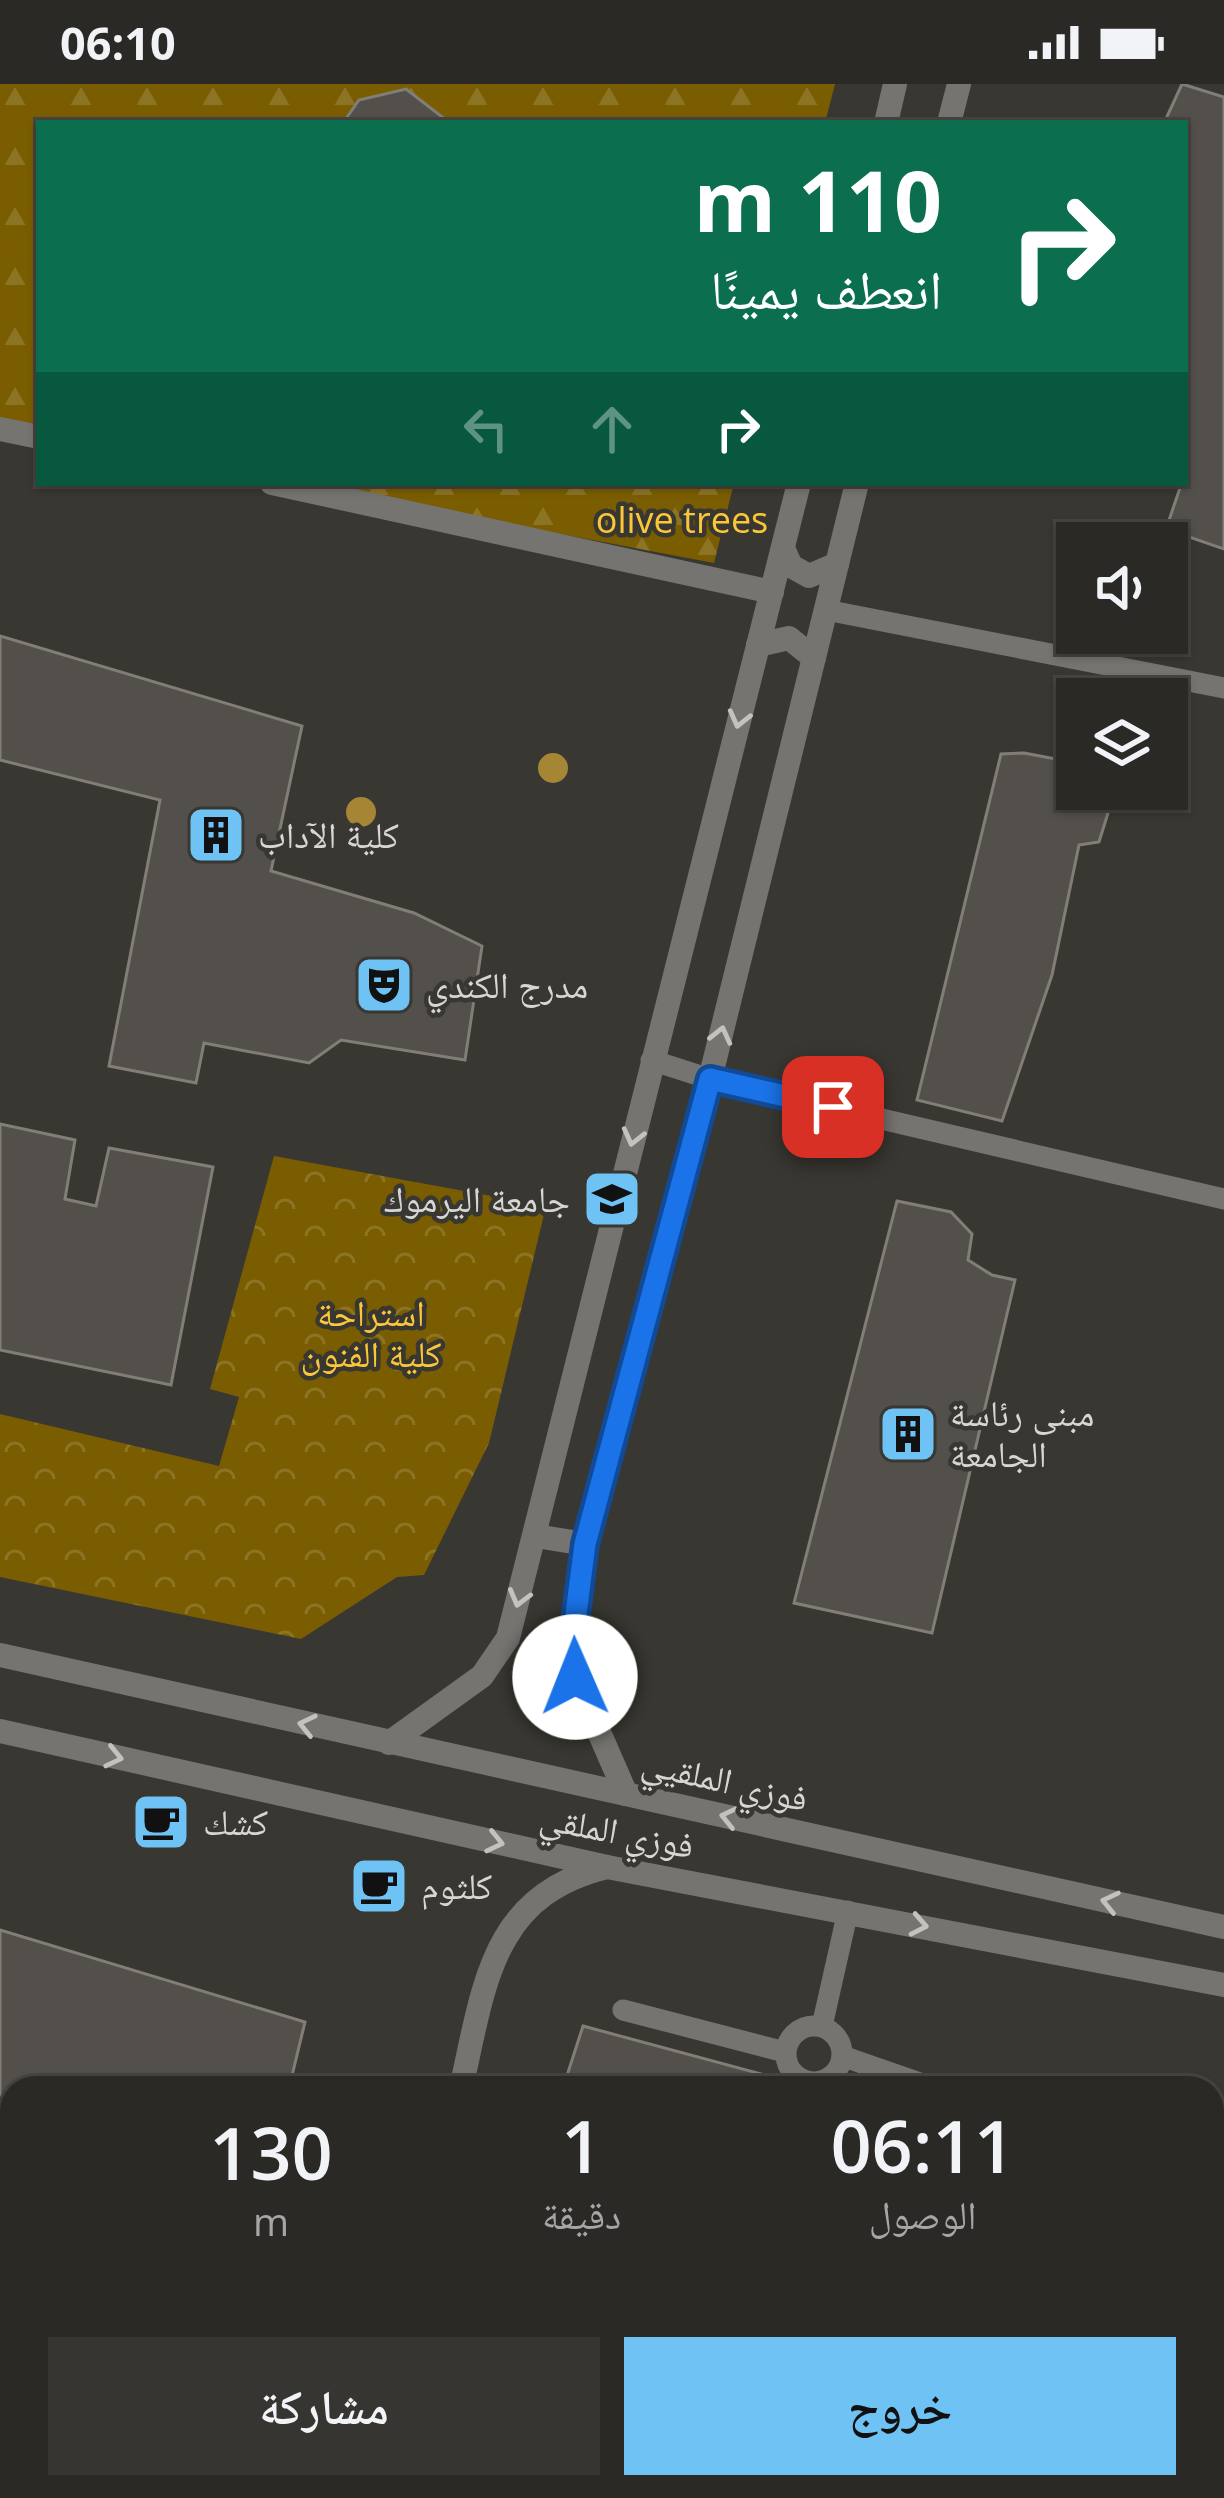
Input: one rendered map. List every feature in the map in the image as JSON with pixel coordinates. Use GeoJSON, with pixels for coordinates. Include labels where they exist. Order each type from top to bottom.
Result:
{"type":"FeatureCollection","features":[{"type":"Feature","properties":{"kind":"street"},"geometry":{"type":"LineString","coordinates":[[887,120],[895,84]]}},
{"type":"Feature","properties":{"kind":"street"},"geometry":{"type":"LineString","coordinates":[[950,120],[959,84]]}},
{"type":"Feature","properties":{"kind":"street"},"geometry":{"type":"LineString","coordinates":[[0,429],[36,436]]}},
{"type":"Feature","properties":{"kind":"street"},"geometry":{"type":"LineString","coordinates":[[286,486],[772,592]]}},
{"type":"Feature","properties":{"kind":"street"},"geometry":{"type":"LineString","coordinates":[[389,1743],[496,1661],[508,1638],[798,486]]}},
{"type":"Feature","properties":{"kind":"street"},"geometry":{"type":"LineString","coordinates":[[626,1795],[575,1677],[571,1653],[585,1544],[710,1079],[856,486]]}},
{"type":"Feature","properties":{"kind":"street"},"geometry":{"type":"LineString","coordinates":[[783,548],[791,566],[809,576],[837,564]]}},
{"type":"Feature","properties":{"kind":"street"},"geometry":{"type":"LineString","coordinates":[[758,645],[789,638],[814,658]]}},
{"type":"Feature","properties":{"kind":"street"},"geometry":{"type":"LineString","coordinates":[[536,1536],[585,1544]]}},
{"type":"Feature","properties":{"kind":"street","name":"فوزي الملقيي"},"geometry":{"type":"LineString","coordinates":[[0,1655],[1224,1927]]}},
{"type":"Feature","properties":{"kind":"street","name":"فوزي الملقي"},"geometry":{"type":"LineString","coordinates":[[0,1731],[607,1867],[1224,1985]]}},
{"type":"Feature","properties":{"kind":"street"},"geometry":{"type":"LineString","coordinates":[[464,2076],[489,1969],[510,1928],[563,1882],[607,1867]]}},
{"type":"Feature","properties":{"kind":"lane"},"geometry":{"type":"LineString","coordinates":[[826,610],[1224,688]]}},
{"type":"Feature","properties":{"kind":"lane"},"geometry":{"type":"LineString","coordinates":[[652,1060],[710,1079],[1224,1199]]}},
{"type":"Feature","properties":{"kind":"lane"},"geometry":{"type":"LineString","coordinates":[[822,2026],[848,1911]]}},
{"type":"Feature","properties":{"kind":"lane"},"geometry":{"type":"LineString","coordinates":[[622,2010],[785,2052]]}},
{"type":"Feature","properties":{"kind":"lane"},"geometry":{"type":"LineString","coordinates":[[785,2052],[798,2030],[822,2026],[834,2033],[842,2056],[831,2076]]}},
{"type":"Feature","properties":{"kind":"lane"},"geometry":{"type":"LineString","coordinates":[[785,2052],[796,2076]]}},
{"type":"Feature","properties":{"kind":"lane"},"geometry":{"type":"LineString","coordinates":[[842,2056],[900,2076]]}},
{"type":"Feature","properties":{"kind":"green space"},"geometry":{"type":"Polygon","coordinates":[[[0,84],[835,84],[826,120],[36,120],[36,434],[0,428],[0,84]]]}},
{"type":"Feature","properties":{"kind":"green space","name":"olive trees"},"geometry":{"type":"Polygon","coordinates":[[[307,486],[733,486],[714,563],[307,486]]]}},
{"type":"Feature","properties":{"kind":"green space","name":"استراحة كلية الفنون"},"geometry":{"type":"Polygon","coordinates":[[[274,1156],[546,1206],[489,1443],[424,1575],[397,1577],[301,1639],[0,1577],[0,1414],[219,1466],[239,1397],[210,1389],[274,1156]]]}},
{"type":"Feature","properties":{"kind":"building"},"geometry":{"type":"Polygon","coordinates":[[[1182,84],[1224,97],[1224,549],[1188,537],[1188,522],[1168,522],[1177,486],[1188,486],[1188,120],[1165,120],[1182,84]]]}},
{"type":"Feature","properties":{"kind":"building"},"geometry":{"type":"Polygon","coordinates":[[[406,89],[446,120],[345,120],[359,100],[406,89]]]}},
{"type":"Feature","properties":{"kind":"building","name":"كلية الآداب"},"geometry":{"type":"Polygon","coordinates":[[[0,636],[302,726],[271,871],[414,913],[482,946],[465,1060],[341,1040],[309,1063],[204,1043],[196,1083],[109,1066],[160,800],[0,760],[0,636]]]}},
{"type":"Feature","properties":{"kind":"building"},"geometry":{"type":"Polygon","coordinates":[[[1001,754],[1056,759],[1056,810],[1109,810],[1099,842],[1079,845],[1052,975],[1002,1121],[917,1100],[1001,754]]]}},
{"type":"Feature","properties":{"kind":"building"},"geometry":{"type":"Polygon","coordinates":[[[0,1124],[75,1140],[65,1199],[96,1206],[109,1148],[213,1167],[171,1385],[0,1350],[0,1124]]]}},
{"type":"Feature","properties":{"kind":"building","name":"مبنى رئاسة الجامعة"},"geometry":{"type":"Polygon","coordinates":[[[897,1201],[951,1212],[972,1234],[968,1260],[992,1275],[1015,1280],[932,1633],[794,1603],[897,1201]]]}},
{"type":"Feature","properties":{"kind":"building"},"geometry":{"type":"Polygon","coordinates":[[[0,1930],[305,2022],[292,2076],[0,2076],[0,1930]]]}},
{"type":"Feature","properties":{"kind":"building"},"geometry":{"type":"Polygon","coordinates":[[[583,2026],[768,2076],[567,2076],[583,2026]]]}},
{"type":"Feature","properties":{"kind":"place","name":"كلية الآداب"},"geometry":{"type":"Point","coordinates":[216,835]}},
{"type":"Feature","properties":{"kind":"place","name":"مدرج الكندي"},"geometry":{"type":"Point","coordinates":[384,985]}},
{"type":"Feature","properties":{"kind":"place","name":"جامعة اليرموك"},"geometry":{"type":"Point","coordinates":[612,1199]}},
{"type":"Feature","properties":{"kind":"place","name":"مبنى رئاسة الجامعة"},"geometry":{"type":"Point","coordinates":[908,1434]}},
{"type":"Feature","properties":{"kind":"place","name":"كشك"},"geometry":{"type":"Point","coordinates":[161,1822]}},
{"type":"Feature","properties":{"kind":"place","name":"كلثوم"},"geometry":{"type":"Point","coordinates":[379,1886]}},
{"type":"Feature","properties":{"kind":"route"},"geometry":{"type":"LineString","coordinates":[[575,1677],[571,1653],[585,1544],[710,1079],[833,1107]]}}]}
